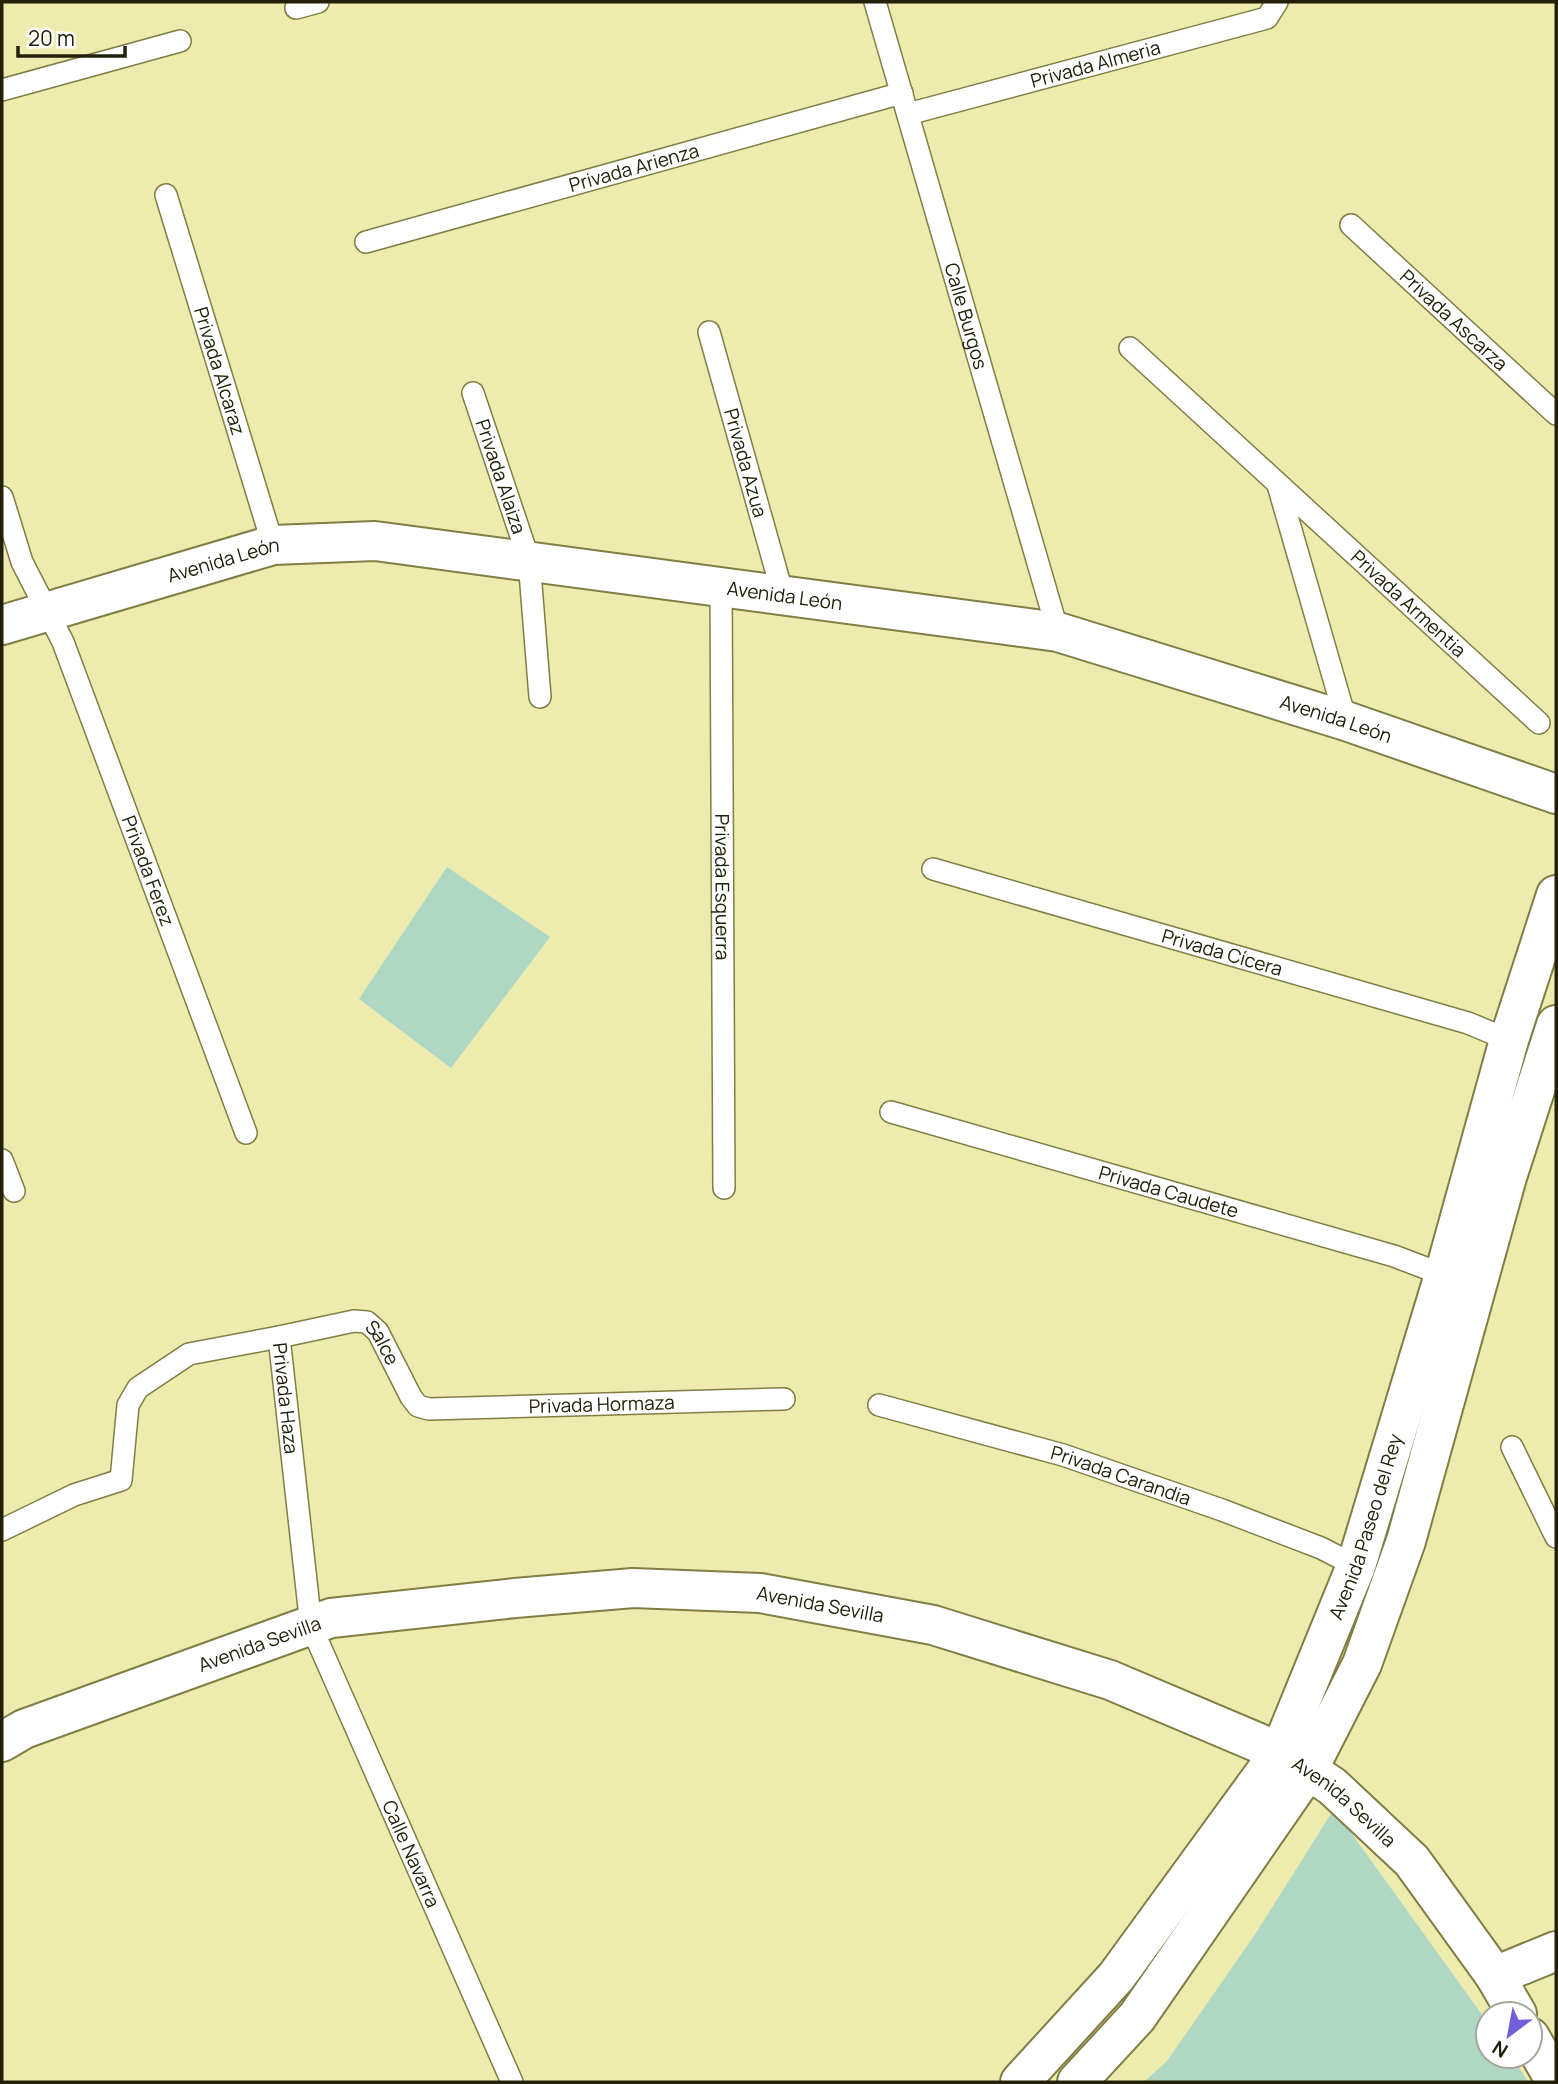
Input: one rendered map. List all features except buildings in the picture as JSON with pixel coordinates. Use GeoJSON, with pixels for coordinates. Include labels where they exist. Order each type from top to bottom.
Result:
{"type":"FeatureCollection","features":[{"type":"Feature","properties":{"kind":"street","name":"Avenida León"},"geometry":{"type":"LineString","coordinates":[[2,625],[273,545],[375,541],[1058,632],[1346,721],[1556,794]]}},
{"type":"Feature","properties":{"kind":"street","name":"Avenida Paseo del Rey"},"geometry":{"type":"LineString","coordinates":[[1020,2082],[1116,1977],[1294,1761],[1444,1275],[1509,1040],[1556,895]]}},
{"type":"Feature","properties":{"kind":"street","name":"Avenida Paseo del Rey"},"geometry":{"type":"LineString","coordinates":[[1077,2082],[1137,2017],[1294,1761],[1362,1664],[1406,1541],[1507,1177],[1556,1025]]}},
{"type":"Feature","properties":{"kind":"street","name":"Avenida Sevilla"},"geometry":{"type":"LineString","coordinates":[[2,1742],[24,1729],[331,1618],[633,1588],[760,1593],[946,1629],[1111,1679],[1294,1761],[1332,1786],[1412,1861],[1495,1976],[1509,2000]]}},
{"type":"Feature","properties":{"kind":"street"},"geometry":{"type":"LineString","coordinates":[[1495,1976],[1556,1951]]}},
{"type":"Feature","properties":{"kind":"street"},"geometry":{"type":"LineString","coordinates":[[1544,2061],[1556,2082]]}},
{"type":"Feature","properties":{"kind":"lane"},"geometry":{"type":"LineString","coordinates":[[296,8],[318,2]]}},
{"type":"Feature","properties":{"kind":"lane","name":"Calle Burgos"},"geometry":{"type":"LineString","coordinates":[[875,2],[1058,632]]}},
{"type":"Feature","properties":{"kind":"lane","name":"Privada Almeria"},"geometry":{"type":"LineString","coordinates":[[908,114],[1267,18],[1277,2]]}},
{"type":"Feature","properties":{"kind":"lane"},"geometry":{"type":"LineString","coordinates":[[2,90],[180,41]]}},
{"type":"Feature","properties":{"kind":"lane","name":"Privada Arienza"},"geometry":{"type":"LineString","coordinates":[[366,242],[902,93]]}},
{"type":"Feature","properties":{"kind":"lane","name":"Privada Alcaraz"},"geometry":{"type":"LineString","coordinates":[[166,195],[273,545]]}},
{"type":"Feature","properties":{"kind":"lane","name":"Privada Ascarza"},"geometry":{"type":"LineString","coordinates":[[1351,225],[1556,414]]}},
{"type":"Feature","properties":{"kind":"lane","name":"Privada Azua"},"geometry":{"type":"LineString","coordinates":[[709,332],[783,594]]}},
{"type":"Feature","properties":{"kind":"lane","name":"Privada Armentia"},"geometry":{"type":"LineString","coordinates":[[1130,348],[1539,723]]}},
{"type":"Feature","properties":{"kind":"lane","name":"Privada Alaiza"},"geometry":{"type":"LineString","coordinates":[[473,393],[529,560],[540,697]]}},
{"type":"Feature","properties":{"kind":"lane"},"geometry":{"type":"LineString","coordinates":[[1278,485],[1346,721]]}},
{"type":"Feature","properties":{"kind":"lane","name":"Privada Ferez"},"geometry":{"type":"LineString","coordinates":[[2,497],[22,562],[62,642],[246,1133]]}},
{"type":"Feature","properties":{"kind":"lane","name":"Privada Esquerra"},"geometry":{"type":"LineString","coordinates":[[721,586],[724,1188]]}},
{"type":"Feature","properties":{"kind":"lane","name":"Privada Cícera"},"geometry":{"type":"LineString","coordinates":[[933,869],[1468,1023],[1509,1040]]}},
{"type":"Feature","properties":{"kind":"lane","name":"Privada Caudete"},"geometry":{"type":"LineString","coordinates":[[891,1112],[1394,1256],[1444,1275]]}},
{"type":"Feature","properties":{"kind":"lane"},"geometry":{"type":"LineString","coordinates":[[2,1160],[14,1191]]}},
{"type":"Feature","properties":{"kind":"lane","name":"Salce"},"geometry":{"type":"LineString","coordinates":[[279,1336],[354,1321],[367,1322],[378,1332],[411,1397],[418,1405]]}},
{"type":"Feature","properties":{"kind":"lane","name":"Privada Haza"},"geometry":{"type":"LineString","coordinates":[[2,1530],[74,1495],[121,1480],[128,1405],[138,1388],[190,1354],[279,1336],[311,1626]]}},
{"type":"Feature","properties":{"kind":"lane","name":"Privada Hormaza"},"geometry":{"type":"LineString","coordinates":[[418,1405],[429,1409],[784,1399]]}},
{"type":"Feature","properties":{"kind":"lane","name":"Privada Carandia"},"geometry":{"type":"LineString","coordinates":[[879,1405],[1063,1455],[1222,1510],[1321,1548],[1356,1566]]}},
{"type":"Feature","properties":{"kind":"lane"},"geometry":{"type":"LineString","coordinates":[[1512,1447],[1556,1537]]}},
{"type":"Feature","properties":{"kind":"lane","name":"Calle Navarra"},"geometry":{"type":"LineString","coordinates":[[311,1626],[512,2082]]}},
{"type":"Feature","properties":{"kind":"green space"},"geometry":{"type":"Polygon","coordinates":[[[447,867],[550,937],[451,1068],[359,999],[447,867]]]}},
{"type":"Feature","properties":{"kind":"green space"},"geometry":{"type":"Polygon","coordinates":[[[1334,1809],[1474,2004],[1474,2070],[1521,2070],[1528,2082],[1144,2082],[1167,2061],[1256,1933],[1334,1809]]]}}]}
